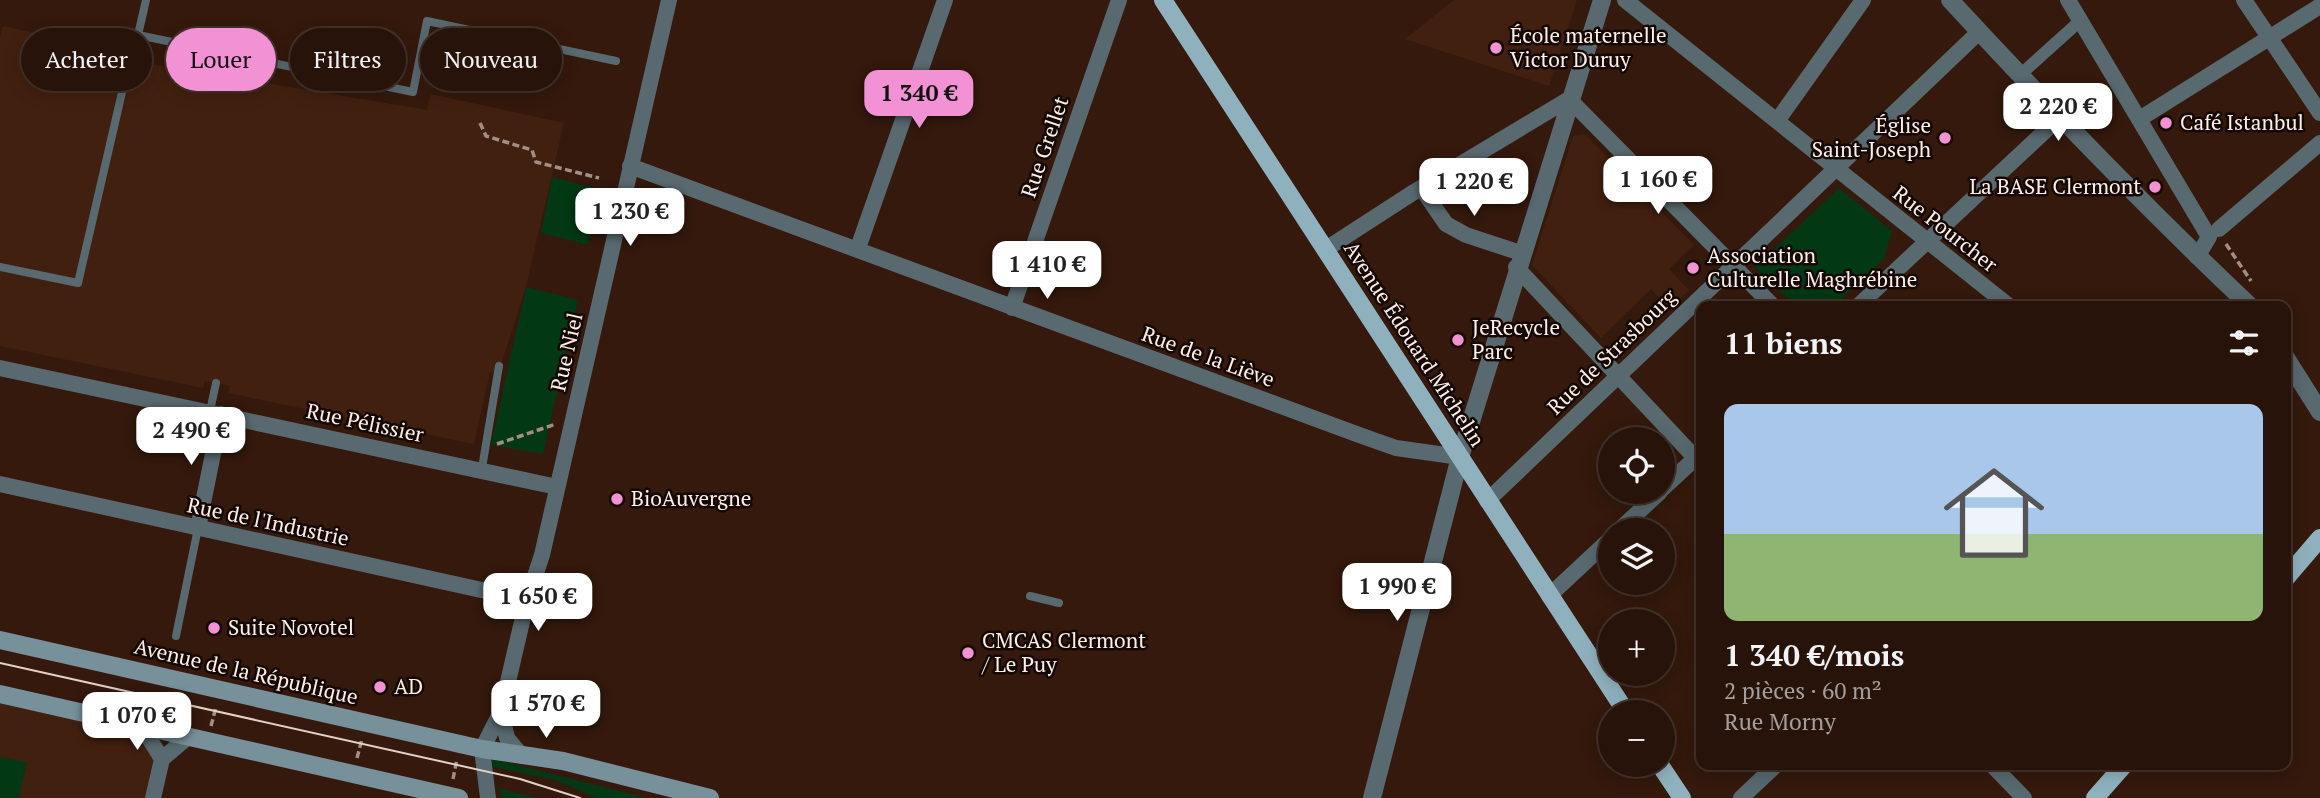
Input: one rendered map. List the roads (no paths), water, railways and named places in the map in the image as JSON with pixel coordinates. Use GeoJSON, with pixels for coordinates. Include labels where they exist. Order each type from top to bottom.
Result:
{"type":"FeatureCollection","features":[{"type":"Feature","properties":{"kind":"main road","name":"Avenue Édouard Michelin"},"geometry":{"type":"LineString","coordinates":[[1163,0],[1618,700]]}},
{"type":"Feature","properties":{"kind":"main road"},"geometry":{"type":"LineString","coordinates":[[2291,572],[2320,538]]}},
{"type":"Feature","properties":{"kind":"main road","name":"Avenue de la République"},"geometry":{"type":"LineString","coordinates":[[0,640],[482,749],[563,761],[710,798]]}},
{"type":"Feature","properties":{"kind":"main road"},"geometry":{"type":"LineString","coordinates":[[0,694],[459,798]]}},
{"type":"Feature","properties":{"kind":"main road"},"geometry":{"type":"LineString","coordinates":[[2095,798],[2120,770]]}},
{"type":"Feature","properties":{"kind":"main road"},"geometry":{"type":"LineString","coordinates":[[1669,777],[1682,798]]}},
{"type":"Feature","properties":{"kind":"street","name":"Rue Niel"},"geometry":{"type":"LineString","coordinates":[[482,749],[501,712],[527,600],[542,555],[669,0]]}},
{"type":"Feature","properties":{"kind":"street"},"geometry":{"type":"LineString","coordinates":[[858,248],[945,0]]}},
{"type":"Feature","properties":{"kind":"street","name":"Rue Grellet"},"geometry":{"type":"LineString","coordinates":[[1012,308],[1119,0]]}},
{"type":"Feature","properties":{"kind":"street"},"geometry":{"type":"LineString","coordinates":[[1372,798],[1460,457],[1519,260],[1602,0]]}},
{"type":"Feature","properties":{"kind":"street","name":"Rue Pourcher"},"geometry":{"type":"LineString","coordinates":[[1625,0],[2003,301]]}},
{"type":"Feature","properties":{"kind":"street"},"geometry":{"type":"LineString","coordinates":[[1777,121],[1863,0]]}},
{"type":"Feature","properties":{"kind":"street"},"geometry":{"type":"LineString","coordinates":[[1950,0],[2059,118],[2197,257],[2251,301]]}},
{"type":"Feature","properties":{"kind":"street"},"geometry":{"type":"LineString","coordinates":[[2068,0],[2214,233]]}},
{"type":"Feature","properties":{"kind":"street"},"geometry":{"type":"LineString","coordinates":[[2244,0],[2320,113]]}},
{"type":"Feature","properties":{"kind":"street"},"geometry":{"type":"LineString","coordinates":[[2141,118],[2320,5],[2317,0]]}},
{"type":"Feature","properties":{"kind":"street"},"geometry":{"type":"LineString","coordinates":[[2020,75],[2081,20]]}},
{"type":"Feature","properties":{"kind":"street","name":"Rue de Strasbourg"},"geometry":{"type":"LineString","coordinates":[[1696,301],[1979,32]]}},
{"type":"Feature","properties":{"kind":"street"},"geometry":{"type":"LineString","coordinates":[[1326,249],[1570,99]]}},
{"type":"Feature","properties":{"kind":"street"},"geometry":{"type":"LineString","coordinates":[[1570,99],[1768,301]]}},
{"type":"Feature","properties":{"kind":"street"},"geometry":{"type":"LineString","coordinates":[[1863,301],[2059,118]]}},
{"type":"Feature","properties":{"kind":"street"},"geometry":{"type":"LineString","coordinates":[[2197,257],[2214,233],[2320,143]]}},
{"type":"Feature","properties":{"kind":"street","name":"Rue de la Liève"},"geometry":{"type":"LineString","coordinates":[[630,166],[1396,448],[1460,457]]}},
{"type":"Feature","properties":{"kind":"street"},"geometry":{"type":"LineString","coordinates":[[1422,189],[1446,224],[1519,260],[1619,375],[1696,455]]}},
{"type":"Feature","properties":{"kind":"street","name":"Rue de Strasbourg"},"geometry":{"type":"LineString","coordinates":[[1487,501],[1696,301]]}},
{"type":"Feature","properties":{"kind":"street"},"geometry":{"type":"LineString","coordinates":[[2291,366],[2320,412]]}},
{"type":"Feature","properties":{"kind":"street","name":"Rue Pélissier"},"geometry":{"type":"LineString","coordinates":[[0,368],[557,486]]}},
{"type":"Feature","properties":{"kind":"street"},"geometry":{"type":"LineString","coordinates":[[198,528],[215,412]]}},
{"type":"Feature","properties":{"kind":"street"},"geometry":{"type":"LineString","coordinates":[[1675,479],[1696,461]]}},
{"type":"Feature","properties":{"kind":"street","name":"Rue de l'Industrie"},"geometry":{"type":"LineString","coordinates":[[0,484],[527,600]]}},
{"type":"Feature","properties":{"kind":"street"},"geometry":{"type":"LineString","coordinates":[[1632,518],[1647,504]]}},
{"type":"Feature","properties":{"kind":"street"},"geometry":{"type":"LineString","coordinates":[[1549,596],[1598,550]]}},
{"type":"Feature","properties":{"kind":"street"},"geometry":{"type":"LineString","coordinates":[[501,712],[507,738],[522,756]]}},
{"type":"Feature","properties":{"kind":"street"},"geometry":{"type":"LineString","coordinates":[[142,727],[162,759]]}},
{"type":"Feature","properties":{"kind":"street"},"geometry":{"type":"LineString","coordinates":[[153,798],[162,759],[188,737]]}},
{"type":"Feature","properties":{"kind":"street"},"geometry":{"type":"LineString","coordinates":[[482,749],[488,798]]}},
{"type":"Feature","properties":{"kind":"street"},"geometry":{"type":"LineString","coordinates":[[1741,798],[1771,770]]}},
{"type":"Feature","properties":{"kind":"street"},"geometry":{"type":"LineString","coordinates":[[1997,770],[2024,798]]}},
{"type":"Feature","properties":{"kind":"lane"},"geometry":{"type":"LineString","coordinates":[[146,0],[138,35],[413,92],[427,21],[616,61]]}},
{"type":"Feature","properties":{"kind":"lane"},"geometry":{"type":"LineString","coordinates":[[0,267],[78,284],[122,91]]}},
{"type":"Feature","properties":{"kind":"lane"},"geometry":{"type":"LineString","coordinates":[[482,468],[499,366]]}},
{"type":"Feature","properties":{"kind":"lane"},"geometry":{"type":"LineString","coordinates":[[215,412],[216,383]]}},
{"type":"Feature","properties":{"kind":"lane"},"geometry":{"type":"LineString","coordinates":[[176,636],[198,528]]}},
{"type":"Feature","properties":{"kind":"lane"},"geometry":{"type":"LineString","coordinates":[[1030,596],[1059,603]]}},
{"type":"Feature","properties":{"kind":"tram line"},"geometry":{"type":"LineString","coordinates":[[0,663],[520,779],[580,798]]}},
{"type":"Feature","properties":{"kind":"place","name":"École maternelle Victor Duruy"},"geometry":{"type":"Point","coordinates":[1496,48]}},
{"type":"Feature","properties":{"kind":"place","name":"Café Istanbul"},"geometry":{"type":"Point","coordinates":[2166,123]}},
{"type":"Feature","properties":{"kind":"place","name":"Église Saint-Joseph"},"geometry":{"type":"Point","coordinates":[1945,138]}},
{"type":"Feature","properties":{"kind":"place","name":"La BASE Clermont"},"geometry":{"type":"Point","coordinates":[2155,187]}},
{"type":"Feature","properties":{"kind":"place","name":"Association Culturelle Maghrébine"},"geometry":{"type":"Point","coordinates":[1693,268]}},
{"type":"Feature","properties":{"kind":"place","name":"JeRecycle Parc"},"geometry":{"type":"Point","coordinates":[1458,340]}},
{"type":"Feature","properties":{"kind":"place","name":"BioAuvergne"},"geometry":{"type":"Point","coordinates":[617,499]}},
{"type":"Feature","properties":{"kind":"place","name":"Suite Novotel"},"geometry":{"type":"Point","coordinates":[214,628]}},
{"type":"Feature","properties":{"kind":"place","name":"CMCAS Clermont / Le Puy"},"geometry":{"type":"Point","coordinates":[968,653]}},
{"type":"Feature","properties":{"kind":"place","name":"AD"},"geometry":{"type":"Point","coordinates":[380,687]}}]}
